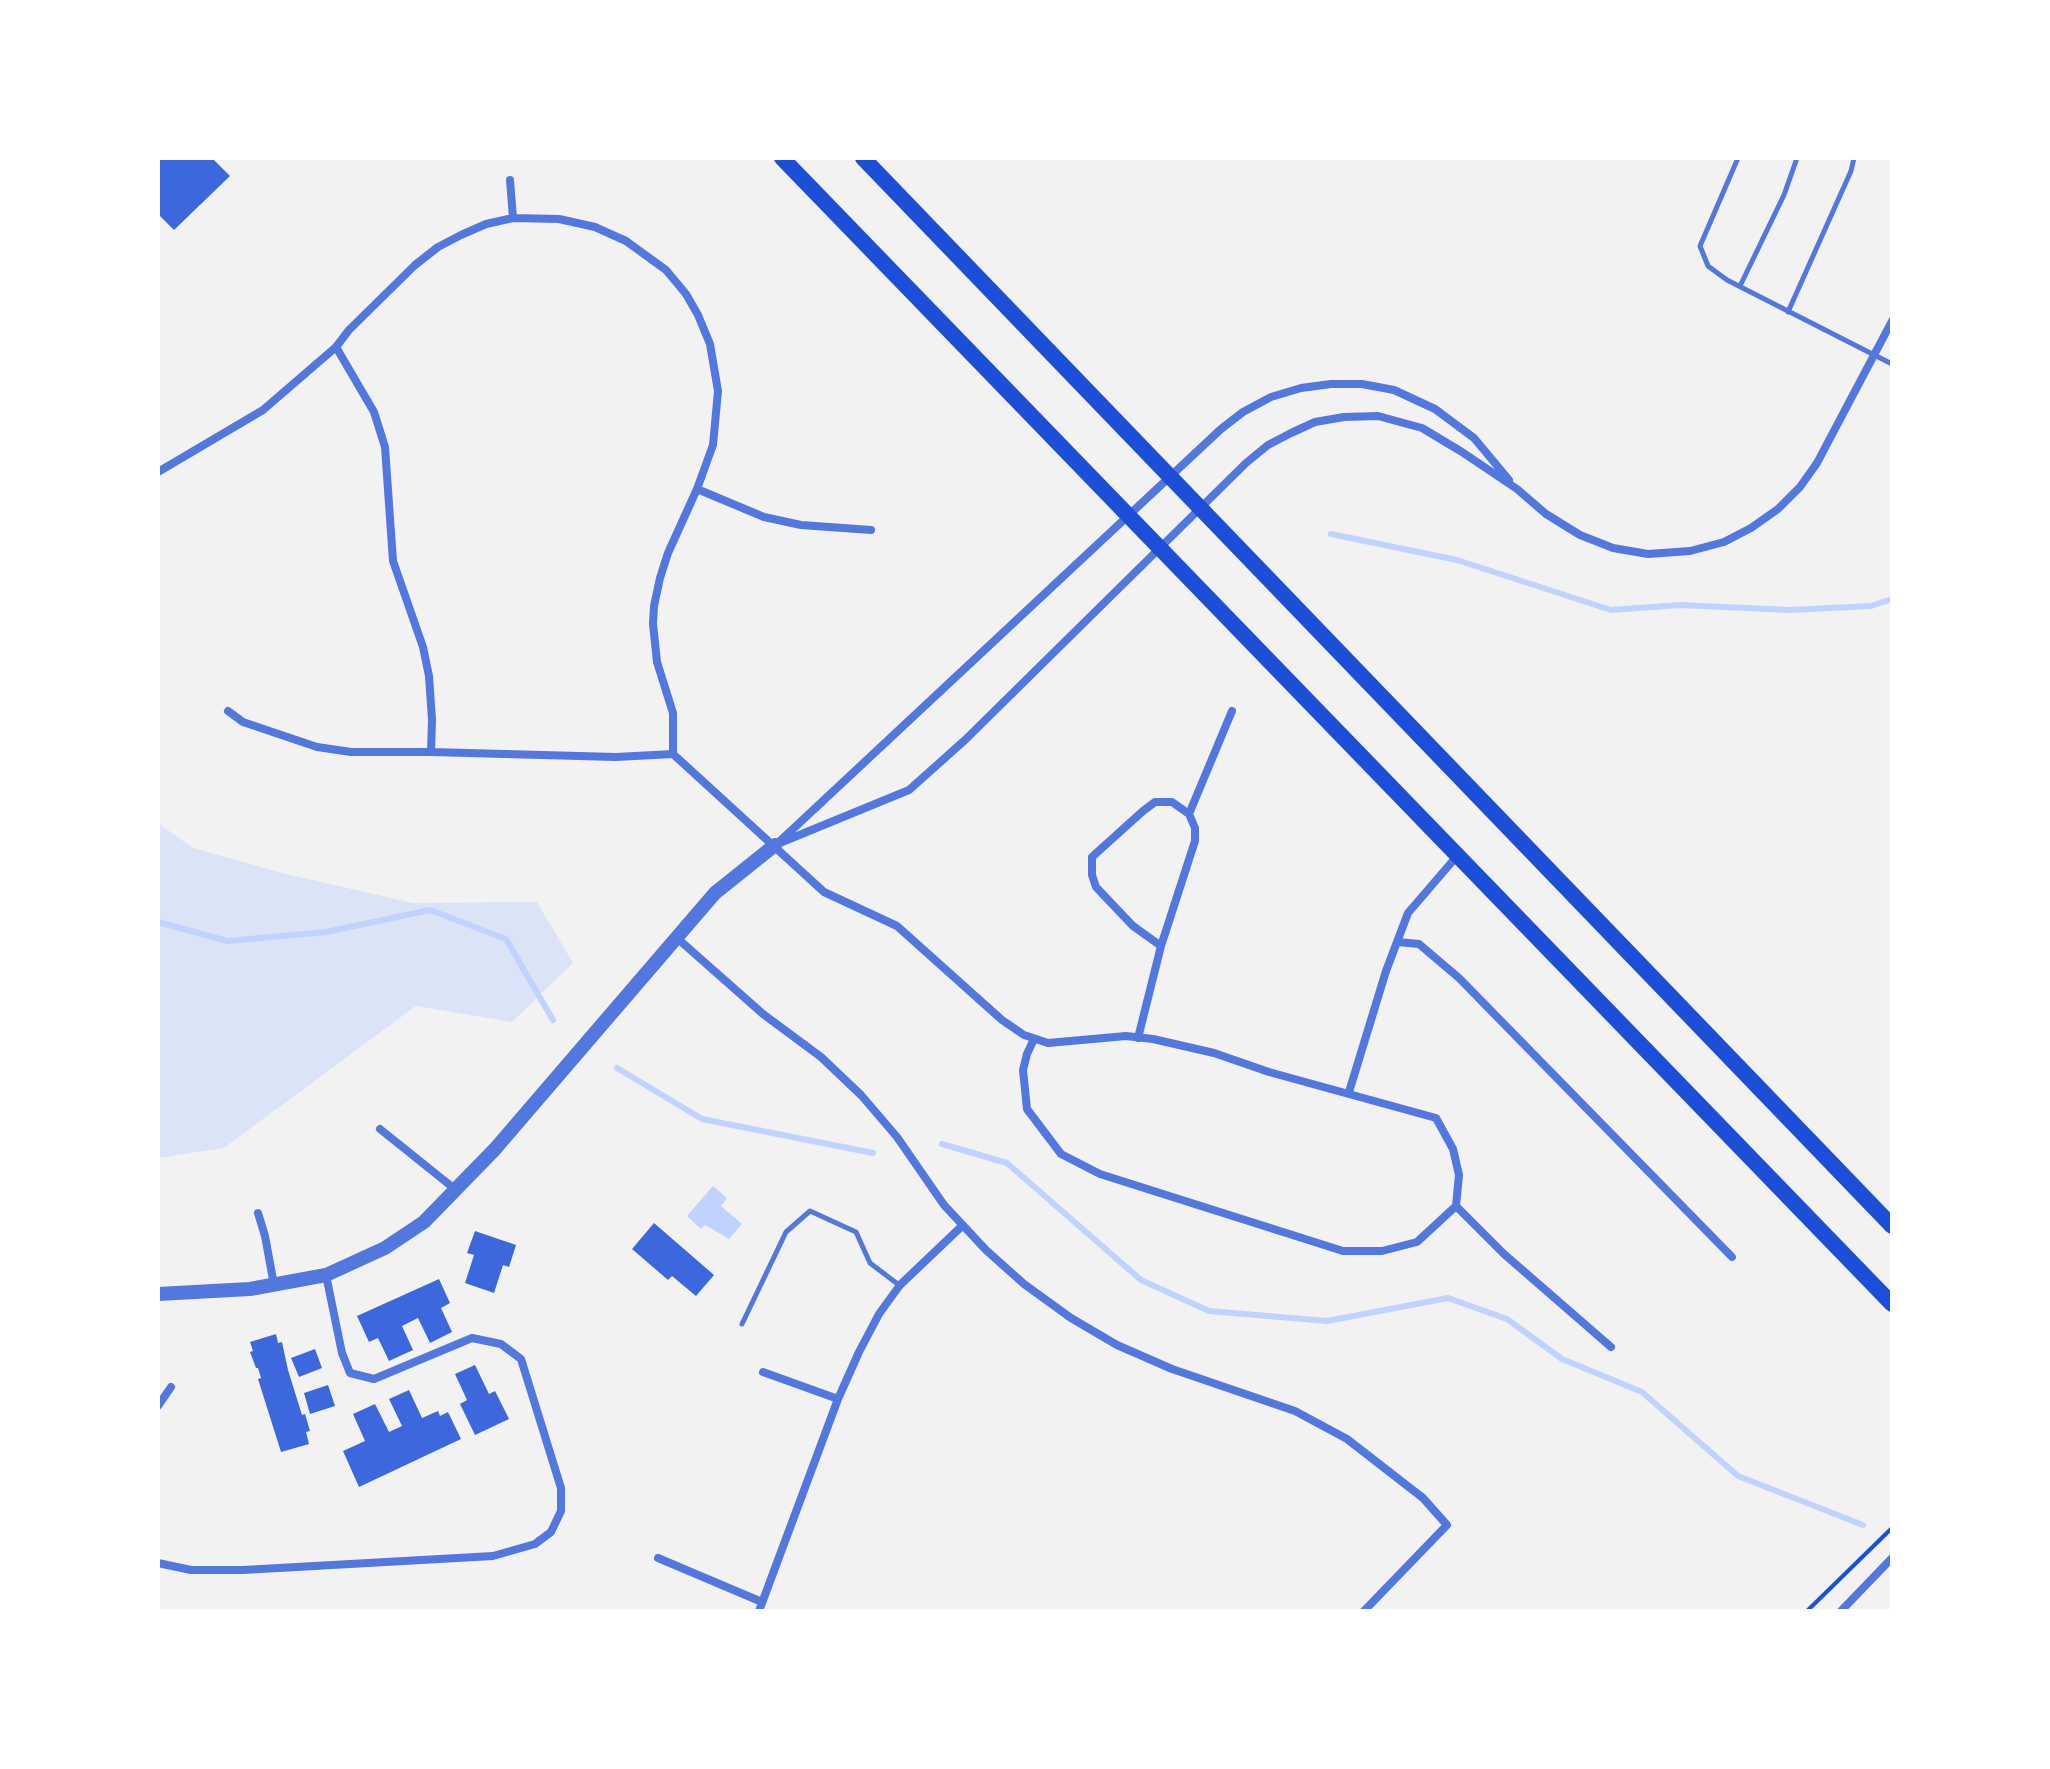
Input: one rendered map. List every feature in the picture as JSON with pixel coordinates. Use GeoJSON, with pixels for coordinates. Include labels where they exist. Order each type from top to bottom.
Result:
{"type":"FeatureCollection","features":[{"type":"Feature","properties":{"kind":"main road"},"geometry":{"type":"LineString","coordinates":[[782,158],[1892,1304]]}},
{"type":"Feature","properties":{"kind":"main road"},"geometry":{"type":"LineString","coordinates":[[863,158],[1892,1226]]}},
{"type":"Feature","properties":{"kind":"street"},"geometry":{"type":"LineString","coordinates":[[510,180],[513,218]]}},
{"type":"Feature","properties":{"kind":"street"},"geometry":{"type":"LineString","coordinates":[[158,472],[263,410],[336,347],[349,330],[415,265],[438,247],[486,224],[513,218],[559,219],[595,227],[626,241],[666,270],[686,294],[710,344],[718,391],[713,445],[668,553],[654,606],[657,662],[673,713],[673,754]]}},
{"type":"Feature","properties":{"kind":"street"},"geometry":{"type":"LineString","coordinates":[[775,845],[909,790],[965,740],[1268,445],[1315,422],[1378,416],[1422,428],[1517,489],[1546,514],[1580,535],[1613,548],[1648,554],[1690,551],[1724,542],[1751,528],[1778,509],[1800,487],[1817,463],[1892,321]]}},
{"type":"Feature","properties":{"kind":"street"},"geometry":{"type":"LineString","coordinates":[[336,347],[374,412],[385,447],[393,561],[423,647],[429,676],[431,752]]}},
{"type":"Feature","properties":{"kind":"street"},"geometry":{"type":"LineString","coordinates":[[158,1294],[250,1289],[326,1275],[385,1248],[424,1222],[495,1149],[715,893],[775,845],[1221,429],[1243,412],[1271,397],[1301,388],[1362,384],[1394,390],[1435,409],[1474,438],[1517,489]]}},
{"type":"Feature","properties":{"kind":"street"},"geometry":{"type":"LineString","coordinates":[[697,489],[764,517],[801,525],[871,530]]}},
{"type":"Feature","properties":{"kind":"street"},"geometry":{"type":"LineString","coordinates":[[228,711],[243,722],[317,747],[351,752],[616,757],[673,754],[824,892],[897,926],[1002,1020],[1034,1039],[1048,1043],[1104,1037],[1138,1038],[1214,1053],[1269,1072],[1436,1118],[1453,1149],[1459,1175],[1456,1206],[1417,1242],[1382,1251],[1343,1251],[1100,1174],[1061,1154],[1027,1109],[1023,1070],[1034,1039]]}},
{"type":"Feature","properties":{"kind":"street"},"geometry":{"type":"LineString","coordinates":[[1189,814],[1232,711]]}},
{"type":"Feature","properties":{"kind":"street"},"geometry":{"type":"LineString","coordinates":[[1138,1038],[1161,946],[1195,841],[1195,828],[1189,814],[1172,802],[1155,802],[1092,857],[1096,887],[1133,926],[1161,946]]}},
{"type":"Feature","properties":{"kind":"street"},"geometry":{"type":"LineString","coordinates":[[1349,1092],[1386,971],[1408,913],[1457,856]]}},
{"type":"Feature","properties":{"kind":"street"},"geometry":{"type":"LineString","coordinates":[[677,938],[763,1014],[821,1057],[861,1095],[897,1137],[962,1226],[1024,1284],[1071,1318],[1117,1345],[1172,1369],[1295,1411],[1347,1439],[1423,1498],[1447,1525],[1364,1611]]}},
{"type":"Feature","properties":{"kind":"street"},"geometry":{"type":"LineString","coordinates":[[1398,942],[1419,944],[1459,978],[1732,1257]]}},
{"type":"Feature","properties":{"kind":"street"},"geometry":{"type":"LineString","coordinates":[[380,1129],[456,1190]]}},
{"type":"Feature","properties":{"kind":"street"},"geometry":{"type":"LineString","coordinates":[[1456,1206],[1504,1254],[1611,1347]]}},
{"type":"Feature","properties":{"kind":"street"},"geometry":{"type":"LineString","coordinates":[[258,1213],[274,1285]]}},
{"type":"Feature","properties":{"kind":"street"},"geometry":{"type":"LineString","coordinates":[[658,1558],[761,1606],[838,1399],[879,1314],[900,1285],[962,1226]]}},
{"type":"Feature","properties":{"kind":"street"},"geometry":{"type":"LineString","coordinates":[[158,1563],[191,1570],[243,1570],[493,1556],[535,1544],[551,1532],[561,1511],[561,1488],[521,1359],[501,1344],[472,1338],[374,1379],[350,1373],[342,1353],[326,1275]]}},
{"type":"Feature","properties":{"kind":"street"},"geometry":{"type":"LineString","coordinates":[[763,1372],[838,1399]]}},
{"type":"Feature","properties":{"kind":"street"},"geometry":{"type":"LineString","coordinates":[[158,1406],[171,1387]]}},
{"type":"Feature","properties":{"kind":"street"},"geometry":{"type":"LineString","coordinates":[[1841,1611],[1892,1558]]}},
{"type":"Feature","properties":{"kind":"lane"},"geometry":{"type":"LineString","coordinates":[[1738,158],[1700,246],[1708,266],[1788,312],[1892,364]]}},
{"type":"Feature","properties":{"kind":"lane"},"geometry":{"type":"LineString","coordinates":[[1740,286],[1784,195],[1797,158]]}},
{"type":"Feature","properties":{"kind":"lane"},"geometry":{"type":"LineString","coordinates":[[1788,312],[1854,158]]}},
{"type":"Feature","properties":{"kind":"lane"},"geometry":{"type":"LineString","coordinates":[[742,1324],[786,1232],[810,1211],[856,1232],[870,1263],[900,1285]]}},
{"type":"Feature","properties":{"kind":"path"},"geometry":{"type":"LineString","coordinates":[[1807,1611],[1892,1528]]}},
{"type":"Feature","properties":{"kind":"shaded area"},"geometry":{"type":"Polygon","coordinates":[[[158,823],[193,848],[286,874],[413,903],[537,902],[573,963],[512,1022],[416,1006],[224,1148],[158,1158],[158,823]]]}},
{"type":"Feature","properties":{"kind":"water"},"geometry":{"type":"Polygon","coordinates":[[[713,1186],[727,1198],[721,1206],[742,1224],[729,1239],[705,1225],[701,1229],[687,1216],[713,1186]]]}},
{"type":"Feature","properties":{"kind":"building"},"geometry":{"type":"Polygon","coordinates":[[[158,158],[212,158],[230,176],[174,230],[158,214],[158,158]]]}},
{"type":"Feature","properties":{"kind":"building"},"geometry":{"type":"Polygon","coordinates":[[[654,1223],[714,1275],[696,1296],[672,1276],[668,1280],[632,1249],[654,1223]]]}},
{"type":"Feature","properties":{"kind":"building"},"geometry":{"type":"Polygon","coordinates":[[[475,1231],[516,1245],[509,1267],[503,1265],[494,1293],[465,1283],[474,1255],[467,1253],[475,1231]]]}},
{"type":"Feature","properties":{"kind":"building"},"geometry":{"type":"Polygon","coordinates":[[[439,1279],[450,1303],[441,1308],[452,1332],[430,1343],[418,1318],[402,1326],[413,1350],[389,1361],[378,1338],[369,1342],[357,1316],[439,1279]]]}},
{"type":"Feature","properties":{"kind":"building"},"geometry":{"type":"Polygon","coordinates":[[[276,1334],[278,1343],[282,1342],[302,1415],[305,1414],[310,1431],[306,1432],[309,1444],[281,1452],[258,1379],[261,1378],[258,1368],[250,1352],[253,1351],[250,1342],[276,1334]]]}},
{"type":"Feature","properties":{"kind":"building"},"geometry":{"type":"Polygon","coordinates":[[[315,1349],[322,1368],[299,1377],[291,1358],[315,1349]]]}},
{"type":"Feature","properties":{"kind":"building"},"geometry":{"type":"Polygon","coordinates":[[[475,1365],[489,1394],[495,1391],[509,1419],[475,1435],[460,1404],[467,1400],[455,1374],[475,1365]]]}},
{"type":"Feature","properties":{"kind":"building"},"geometry":{"type":"Polygon","coordinates":[[[328,1385],[335,1406],[310,1414],[304,1393],[328,1385]]]}},
{"type":"Feature","properties":{"kind":"building"},"geometry":{"type":"Polygon","coordinates":[[[409,1390],[422,1418],[438,1411],[440,1416],[448,1412],[461,1439],[359,1487],[343,1451],[365,1441],[353,1414],[375,1404],[389,1432],[402,1426],[389,1399],[409,1390]]]}},
{"type":"Feature","properties":{"kind":"waterway"},"geometry":{"type":"LineString","coordinates":[[1331,534],[1457,560],[1611,610],[1680,605],[1790,610],[1871,606],[1892,599]]}},
{"type":"Feature","properties":{"kind":"waterway"},"geometry":{"type":"LineString","coordinates":[[158,922],[227,941],[326,932],[430,910],[506,939],[553,1020]]}},
{"type":"Feature","properties":{"kind":"waterway"},"geometry":{"type":"LineString","coordinates":[[617,1068],[702,1119],[873,1153]]}},
{"type":"Feature","properties":{"kind":"waterway"},"geometry":{"type":"LineString","coordinates":[[942,1144],[1007,1163],[1141,1280],[1209,1311],[1327,1321],[1448,1298],[1507,1319],[1562,1359],[1642,1392],[1738,1476],[1863,1525]]}}]}
